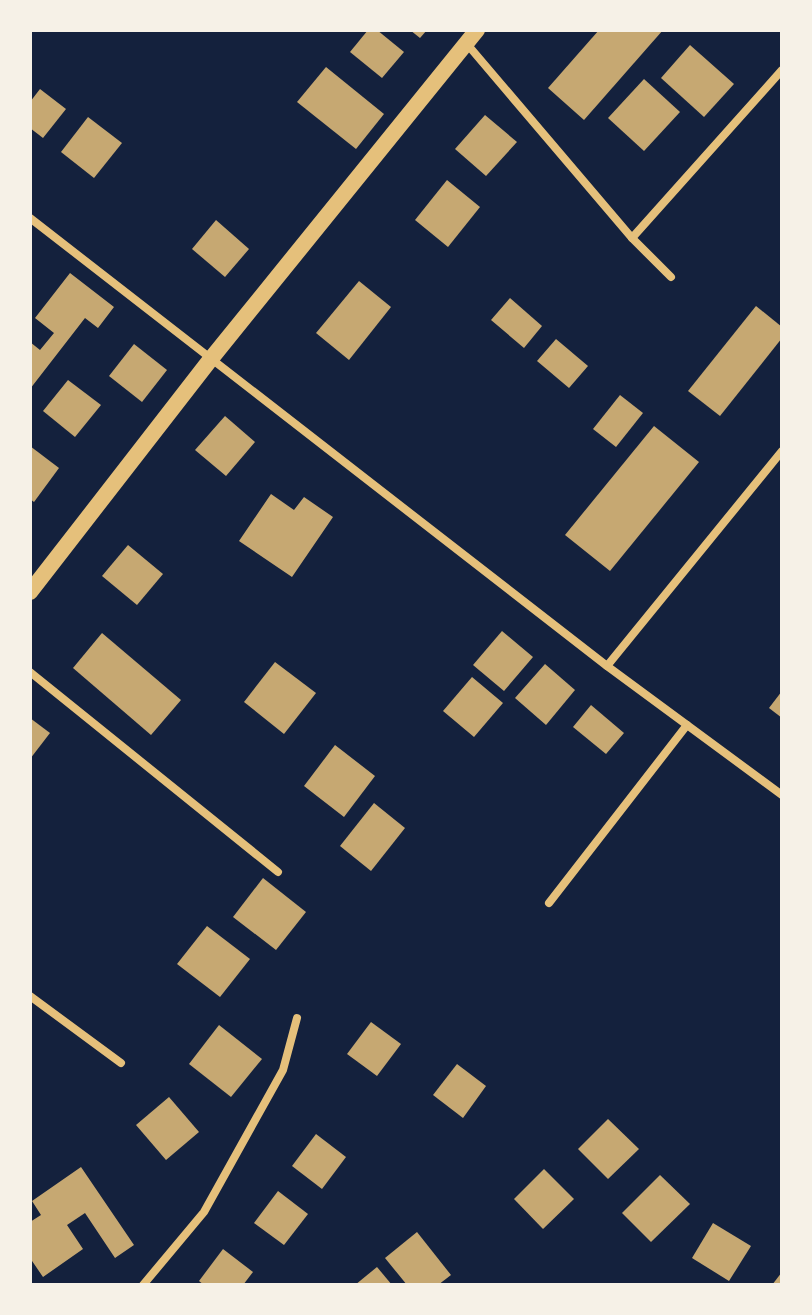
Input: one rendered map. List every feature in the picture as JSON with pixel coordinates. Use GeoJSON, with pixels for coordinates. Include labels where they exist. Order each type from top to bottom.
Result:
{"type":"FeatureCollection","features":[{"type":"Feature","properties":{"kind":"main road"},"geometry":{"type":"LineString","coordinates":[[30,592],[210,360],[471,36]]}},
{"type":"Feature","properties":{"kind":"street"},"geometry":{"type":"LineString","coordinates":[[471,36],[632,238],[671,277]]}},
{"type":"Feature","properties":{"kind":"street"},"geometry":{"type":"LineString","coordinates":[[632,238],[782,70]]}},
{"type":"Feature","properties":{"kind":"street"},"geometry":{"type":"LineString","coordinates":[[30,218],[607,666],[782,795]]}},
{"type":"Feature","properties":{"kind":"street"},"geometry":{"type":"LineString","coordinates":[[607,666],[782,451]]}},
{"type":"Feature","properties":{"kind":"street"},"geometry":{"type":"LineString","coordinates":[[30,672],[278,872]]}},
{"type":"Feature","properties":{"kind":"street"},"geometry":{"type":"LineString","coordinates":[[549,903],[687,725]]}},
{"type":"Feature","properties":{"kind":"street"},"geometry":{"type":"LineString","coordinates":[[30,996],[121,1063]]}},
{"type":"Feature","properties":{"kind":"street"},"geometry":{"type":"LineString","coordinates":[[143,1285],[204,1212],[283,1070],[297,1018]]}},
{"type":"Feature","properties":{"kind":"building"},"geometry":{"type":"Polygon","coordinates":[[[368,30],[377,30],[404,52],[382,78],[350,52],[368,30]]]}},
{"type":"Feature","properties":{"kind":"building"},"geometry":{"type":"Polygon","coordinates":[[[410,30],[427,30],[420,38],[410,30]]]}},
{"type":"Feature","properties":{"kind":"building"},"geometry":{"type":"Polygon","coordinates":[[[599,30],[663,30],[584,120],[548,88],[599,30]]]}},
{"type":"Feature","properties":{"kind":"building"},"geometry":{"type":"Polygon","coordinates":[[[690,45],[734,84],[704,117],[661,78],[690,45]]]}},
{"type":"Feature","properties":{"kind":"building"},"geometry":{"type":"Polygon","coordinates":[[[326,67],[384,114],[356,149],[297,102],[326,67]]]}},
{"type":"Feature","properties":{"kind":"building"},"geometry":{"type":"Polygon","coordinates":[[[644,79],[680,112],[644,151],[608,118],[644,79]]]}},
{"type":"Feature","properties":{"kind":"building"},"geometry":{"type":"Polygon","coordinates":[[[40,89],[66,109],[43,138],[30,128],[30,102],[40,89]]]}},
{"type":"Feature","properties":{"kind":"building"},"geometry":{"type":"Polygon","coordinates":[[[485,115],[517,142],[486,176],[455,149],[485,115]]]}},
{"type":"Feature","properties":{"kind":"building"},"geometry":{"type":"Polygon","coordinates":[[[88,117],[122,143],[94,178],[61,152],[88,117]]]}},
{"type":"Feature","properties":{"kind":"building"},"geometry":{"type":"Polygon","coordinates":[[[447,180],[480,207],[448,247],[415,220],[447,180]]]}},
{"type":"Feature","properties":{"kind":"building"},"geometry":{"type":"Polygon","coordinates":[[[216,220],[249,249],[225,277],[192,249],[216,220]]]}},
{"type":"Feature","properties":{"kind":"building"},"geometry":{"type":"Polygon","coordinates":[[[70,273],[114,307],[98,328],[85,318],[30,389],[30,342],[40,350],[54,333],[35,318],[70,273]]]}},
{"type":"Feature","properties":{"kind":"building"},"geometry":{"type":"Polygon","coordinates":[[[359,281],[391,307],[349,360],[316,333],[359,281]]]}},
{"type":"Feature","properties":{"kind":"building"},"geometry":{"type":"Polygon","coordinates":[[[510,298],[542,326],[524,348],[491,320],[510,298]]]}},
{"type":"Feature","properties":{"kind":"building"},"geometry":{"type":"Polygon","coordinates":[[[756,306],[782,327],[782,338],[720,416],[688,391],[756,306]]]}},
{"type":"Feature","properties":{"kind":"building"},"geometry":{"type":"Polygon","coordinates":[[[556,339],[588,366],[569,388],[537,361],[556,339]]]}},
{"type":"Feature","properties":{"kind":"building"},"geometry":{"type":"Polygon","coordinates":[[[134,344],[167,370],[142,402],[109,376],[134,344]]]}},
{"type":"Feature","properties":{"kind":"building"},"geometry":{"type":"Polygon","coordinates":[[[68,380],[101,405],[75,437],[43,411],[68,380]]]}},
{"type":"Feature","properties":{"kind":"building"},"geometry":{"type":"Polygon","coordinates":[[[620,395],[643,413],[616,447],[593,429],[620,395]]]}},
{"type":"Feature","properties":{"kind":"building"},"geometry":{"type":"Polygon","coordinates":[[[225,416],[255,442],[226,476],[195,450],[225,416]]]}},
{"type":"Feature","properties":{"kind":"building"},"geometry":{"type":"Polygon","coordinates":[[[654,426],[699,462],[610,571],[565,535],[654,426]]]}},
{"type":"Feature","properties":{"kind":"building"},"geometry":{"type":"Polygon","coordinates":[[[30,446],[59,468],[34,502],[30,499],[30,446]]]}},
{"type":"Feature","properties":{"kind":"building"},"geometry":{"type":"Polygon","coordinates":[[[271,494],[294,510],[304,497],[333,517],[292,577],[239,541],[271,494]]]}},
{"type":"Feature","properties":{"kind":"building"},"geometry":{"type":"Polygon","coordinates":[[[128,545],[163,574],[137,605],[102,576],[128,545]]]}},
{"type":"Feature","properties":{"kind":"building"},"geometry":{"type":"Polygon","coordinates":[[[502,631],[533,657],[504,691],[473,665],[502,631]]]}},
{"type":"Feature","properties":{"kind":"building"},"geometry":{"type":"Polygon","coordinates":[[[102,633],[181,700],[151,735],[73,668],[102,633]]]}},
{"type":"Feature","properties":{"kind":"building"},"geometry":{"type":"Polygon","coordinates":[[[275,662],[316,693],[284,734],[244,702],[275,662]]]}},
{"type":"Feature","properties":{"kind":"building"},"geometry":{"type":"Polygon","coordinates":[[[545,664],[575,690],[546,725],[515,698],[545,664]]]}},
{"type":"Feature","properties":{"kind":"building"},"geometry":{"type":"Polygon","coordinates":[[[472,677],[503,703],[474,737],[443,711],[472,677]]]}},
{"type":"Feature","properties":{"kind":"building"},"geometry":{"type":"Polygon","coordinates":[[[782,691],[782,718],[769,708],[782,691]]]}},
{"type":"Feature","properties":{"kind":"building"},"geometry":{"type":"Polygon","coordinates":[[[591,705],[624,733],[606,754],[573,727],[591,705]]]}},
{"type":"Feature","properties":{"kind":"building"},"geometry":{"type":"Polygon","coordinates":[[[30,718],[50,733],[30,759],[30,718]]]}},
{"type":"Feature","properties":{"kind":"building"},"geometry":{"type":"Polygon","coordinates":[[[335,745],[375,776],[344,817],[304,786],[335,745]]]}},
{"type":"Feature","properties":{"kind":"building"},"geometry":{"type":"Polygon","coordinates":[[[374,803],[405,828],[371,871],[340,846],[374,803]]]}},
{"type":"Feature","properties":{"kind":"building"},"geometry":{"type":"Polygon","coordinates":[[[263,878],[306,912],[276,950],[233,917],[263,878]]]}},
{"type":"Feature","properties":{"kind":"building"},"geometry":{"type":"Polygon","coordinates":[[[207,926],[250,959],[220,997],[177,964],[207,926]]]}},
{"type":"Feature","properties":{"kind":"building"},"geometry":{"type":"Polygon","coordinates":[[[371,1022],[401,1044],[377,1076],[347,1054],[371,1022]]]}},
{"type":"Feature","properties":{"kind":"building"},"geometry":{"type":"Polygon","coordinates":[[[219,1025],[262,1059],[231,1097],[189,1064],[219,1025]]]}},
{"type":"Feature","properties":{"kind":"building"},"geometry":{"type":"Polygon","coordinates":[[[457,1064],[486,1086],[463,1118],[433,1095],[457,1064]]]}},
{"type":"Feature","properties":{"kind":"building"},"geometry":{"type":"Polygon","coordinates":[[[169,1097],[199,1132],[166,1160],[136,1125],[169,1097]]]}},
{"type":"Feature","properties":{"kind":"building"},"geometry":{"type":"Polygon","coordinates":[[[608,1119],[639,1149],[608,1179],[578,1149],[608,1119]]]}},
{"type":"Feature","properties":{"kind":"building"},"geometry":{"type":"Polygon","coordinates":[[[316,1134],[346,1157],[322,1189],[292,1166],[316,1134]]]}},
{"type":"Feature","properties":{"kind":"building"},"geometry":{"type":"Polygon","coordinates":[[[81,1167],[134,1245],[115,1258],[85,1213],[67,1225],[83,1249],[43,1277],[30,1258],[30,1222],[41,1215],[32,1201],[81,1167]]]}},
{"type":"Feature","properties":{"kind":"building"},"geometry":{"type":"Polygon","coordinates":[[[544,1169],[574,1199],[543,1229],[514,1199],[544,1169]]]}},
{"type":"Feature","properties":{"kind":"building"},"geometry":{"type":"Polygon","coordinates":[[[660,1175],[690,1204],[651,1242],[622,1213],[660,1175]]]}},
{"type":"Feature","properties":{"kind":"building"},"geometry":{"type":"Polygon","coordinates":[[[278,1191],[308,1214],[284,1245],[254,1223],[278,1191]]]}},
{"type":"Feature","properties":{"kind":"building"},"geometry":{"type":"Polygon","coordinates":[[[713,1223],[751,1246],[729,1281],[692,1258],[713,1223]]]}},
{"type":"Feature","properties":{"kind":"building"},"geometry":{"type":"Polygon","coordinates":[[[417,1232],[451,1275],[438,1285],[407,1285],[385,1258],[417,1232]]]}},
{"type":"Feature","properties":{"kind":"building"},"geometry":{"type":"Polygon","coordinates":[[[223,1249],[253,1272],[243,1285],[204,1285],[199,1281],[223,1249]]]}},
{"type":"Feature","properties":{"kind":"building"},"geometry":{"type":"Polygon","coordinates":[[[377,1267],[392,1285],[355,1285],[377,1267]]]}},
{"type":"Feature","properties":{"kind":"building"},"geometry":{"type":"Polygon","coordinates":[[[782,1272],[782,1285],[772,1285],[782,1272]]]}}]}
